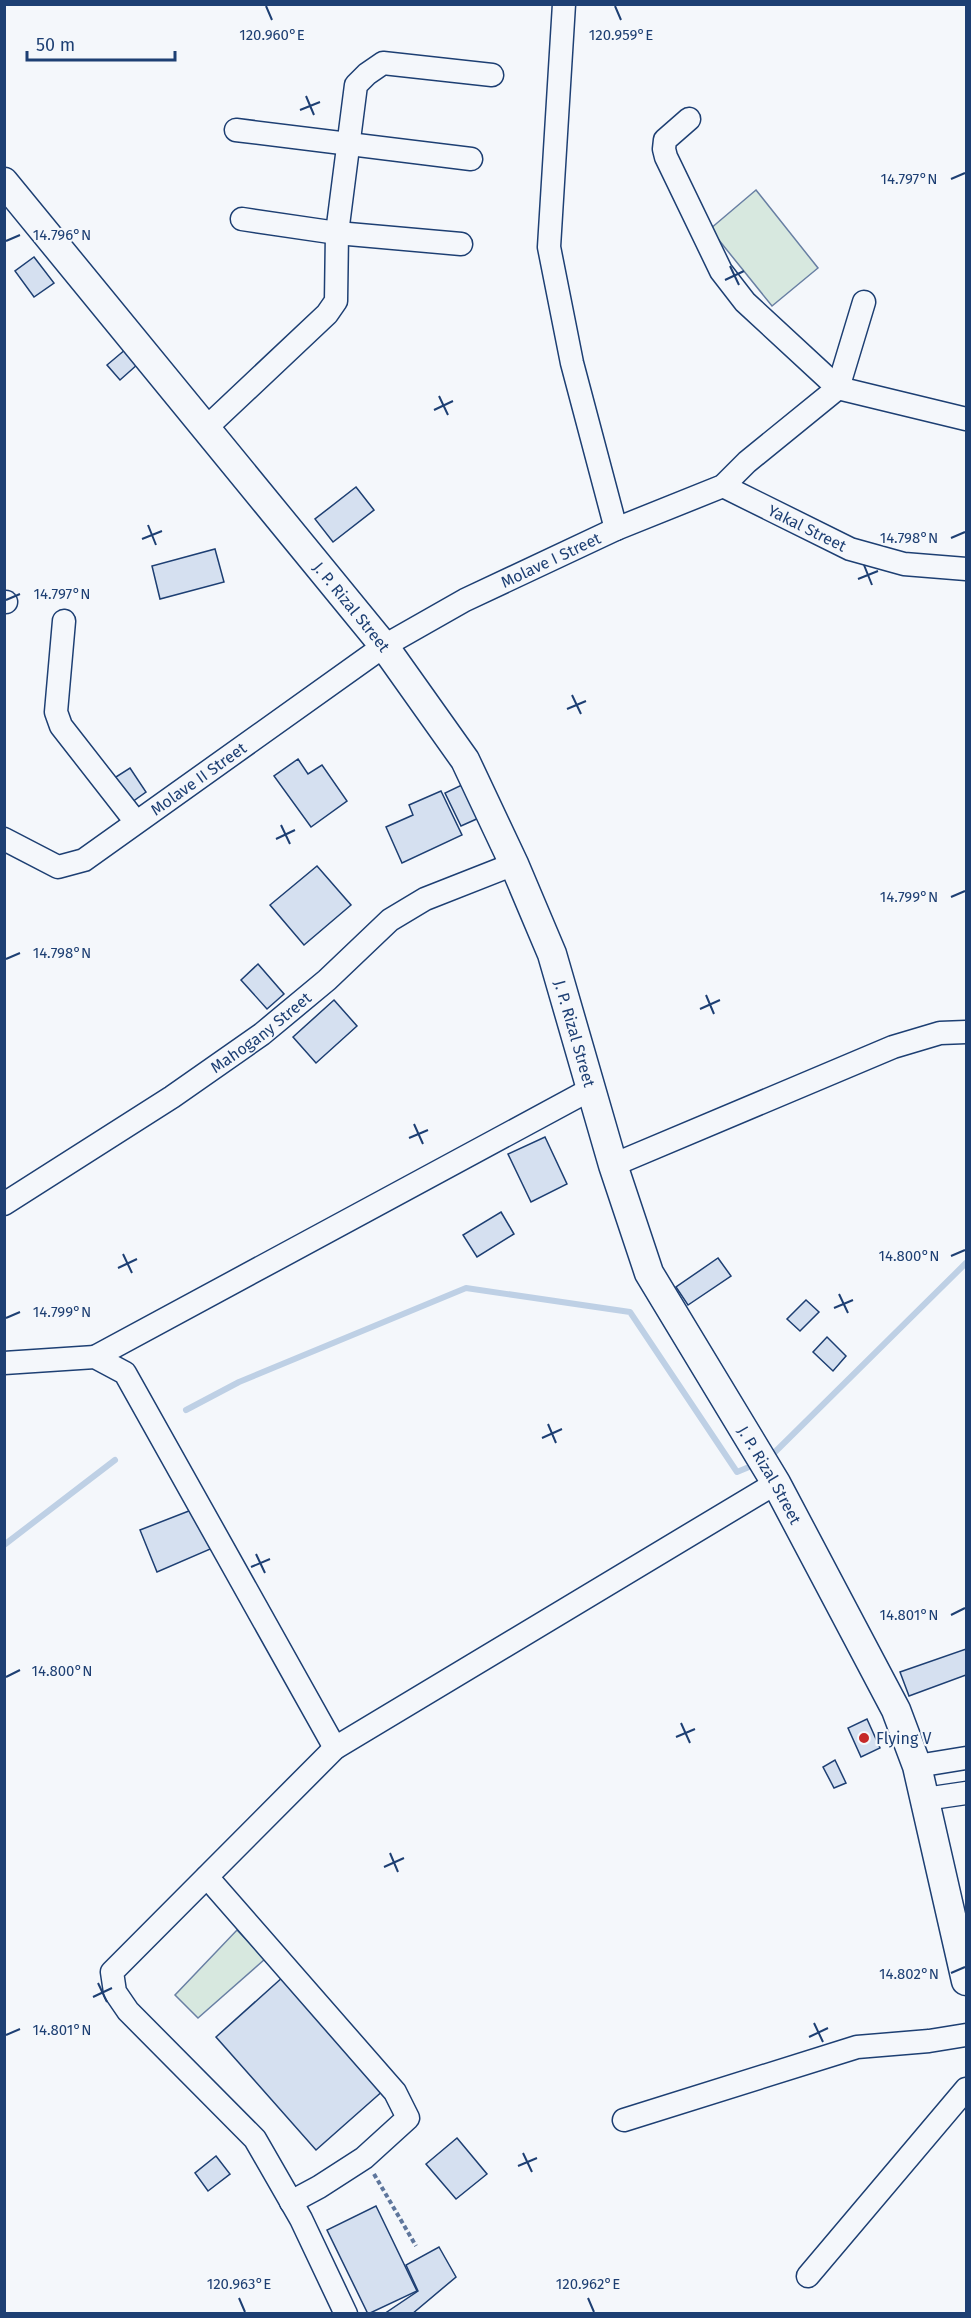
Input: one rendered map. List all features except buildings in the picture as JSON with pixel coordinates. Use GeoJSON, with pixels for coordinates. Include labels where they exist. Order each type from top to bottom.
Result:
{"type":"FeatureCollection","features":[{"type":"Feature","properties":{"kind":"main road","name":"J. P. Rizal Street"},"geometry":{"type":"LineString","coordinates":[[4,182],[384,646],[465,760],[514,864],[552,954],[593,1088],[613,1165],[649,1273],[776,1483],[896,1710],[917,1766],[966,1982]]}},
{"type":"Feature","properties":{"kind":"street"},"geometry":{"type":"LineString","coordinates":[[564,4],[549,247],[573,363],[616,529]]}},
{"type":"Feature","properties":{"kind":"street"},"geometry":{"type":"LineString","coordinates":[[206,428],[310,331],[336,301],[337,233],[356,85],[383,63],[492,75]]}},
{"type":"Feature","properties":{"kind":"street"},"geometry":{"type":"LineString","coordinates":[[689,119],[665,140],[664,149],[721,271],[745,302],[838,388],[966,419]]}},
{"type":"Feature","properties":{"kind":"street"},"geometry":{"type":"LineString","coordinates":[[236,130],[471,159]]}},
{"type":"Feature","properties":{"kind":"street"},"geometry":{"type":"LineString","coordinates":[[242,219],[337,233],[461,244]]}},
{"type":"Feature","properties":{"kind":"street"},"geometry":{"type":"LineString","coordinates":[[723,486],[747,462],[838,388],[864,302]]}},
{"type":"Feature","properties":{"kind":"street","name":"Molave I Street"},"geometry":{"type":"LineString","coordinates":[[384,646],[465,600],[616,529],[723,486]]}},
{"type":"Feature","properties":{"kind":"street","name":"Yakal Street"},"geometry":{"type":"LineString","coordinates":[[723,486],[850,549],[904,564],[966,569]]}},
{"type":"Feature","properties":{"kind":"street"},"geometry":{"type":"LineString","coordinates":[[64,621],[56,712],[61,726],[136,822]]}},
{"type":"Feature","properties":{"kind":"street","name":"Molave II Street"},"geometry":{"type":"LineString","coordinates":[[4,839],[58,867],[84,860],[384,646]]}},
{"type":"Feature","properties":{"kind":"street","name":"Mahogany Street"},"geometry":{"type":"LineString","coordinates":[[4,1204],[162,1103],[262,1034],[327,980],[390,920],[425,898],[514,864]]}},
{"type":"Feature","properties":{"kind":"street"},"geometry":{"type":"LineString","coordinates":[[613,1165],[893,1047],[940,1033],[966,1032]]}},
{"type":"Feature","properties":{"kind":"street"},"geometry":{"type":"LineString","coordinates":[[4,1363],[95,1357],[593,1088]]}},
{"type":"Feature","properties":{"kind":"street"},"geometry":{"type":"LineString","coordinates":[[95,1357],[125,1373],[335,1748]]}},
{"type":"Feature","properties":{"kind":"street"},"geometry":{"type":"LineString","coordinates":[[346,2313],[291,2202],[255,2139],[128,2011],[115,1992],[112,1972],[335,1748],[776,1483]]}},
{"type":"Feature","properties":{"kind":"street"},"geometry":{"type":"LineString","coordinates":[[917,1766],[966,1758]]}},
{"type":"Feature","properties":{"kind":"street"},"geometry":{"type":"LineString","coordinates":[[925,1799],[966,1794]]}},
{"type":"Feature","properties":{"kind":"street"},"geometry":{"type":"LineString","coordinates":[[207,1877],[395,2092],[408,2118],[364,2158],[291,2202]]}},
{"type":"Feature","properties":{"kind":"street"},"geometry":{"type":"LineString","coordinates":[[624,2120],[857,2048],[966,2035]]}},
{"type":"Feature","properties":{"kind":"street"},"geometry":{"type":"LineString","coordinates":[[808,2276],[966,2089]]}},
{"type":"Feature","properties":{"kind":"path"},"geometry":{"type":"LineString","coordinates":[[364,2158],[416,2246]]}},
{"type":"Feature","properties":{"kind":"shaded area"},"geometry":{"type":"Polygon","coordinates":[[[756,190],[818,268],[772,306],[710,229],[756,190]]]}},
{"type":"Feature","properties":{"kind":"shaded area"},"geometry":{"type":"Polygon","coordinates":[[[237,1930],[265,1959],[198,2018],[175,1995],[237,1930]]]}},
{"type":"Feature","properties":{"kind":"waterway"},"geometry":{"type":"LineString","coordinates":[[773,1454],[966,1263]]}},
{"type":"Feature","properties":{"kind":"waterway"},"geometry":{"type":"LineString","coordinates":[[186,1410],[239,1382],[466,1288],[630,1312],[737,1472],[749,1467]]}},
{"type":"Feature","properties":{"kind":"waterway"},"geometry":{"type":"LineString","coordinates":[[4,1545],[115,1460]]}},
{"type":"Feature","properties":{"kind":"place","name":"Flying V"},"geometry":{"type":"Point","coordinates":[864,1738]}}]}
